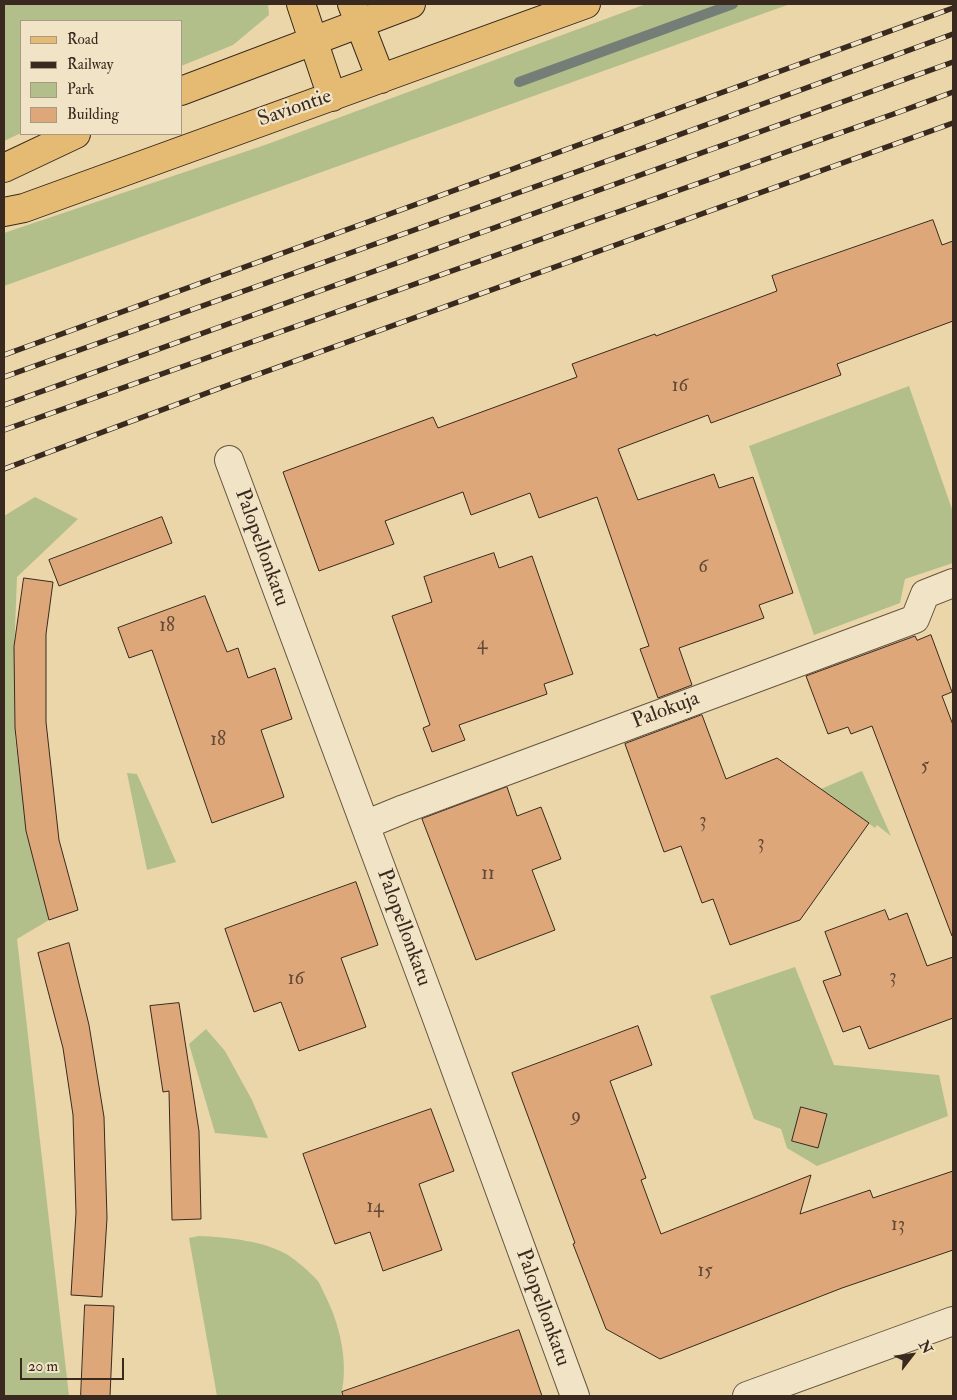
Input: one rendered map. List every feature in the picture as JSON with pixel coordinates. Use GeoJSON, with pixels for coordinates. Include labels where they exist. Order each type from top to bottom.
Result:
{"type":"FeatureCollection","features":[{"type":"Feature","properties":{"kind":"main road"},"geometry":{"type":"LineString","coordinates":[[301,4],[332,97]]}},
{"type":"Feature","properties":{"kind":"main road"},"geometry":{"type":"LineString","coordinates":[[182,91],[314,41],[355,13],[411,4]]}},
{"type":"Feature","properties":{"kind":"main road","name":"Saviontie"},"geometry":{"type":"LineString","coordinates":[[4,212],[24,208],[586,4]]}},
{"type":"Feature","properties":{"kind":"main road"},"geometry":{"type":"LineString","coordinates":[[355,13],[381,79]]}},
{"type":"Feature","properties":{"kind":"main road"},"geometry":{"type":"LineString","coordinates":[[4,168],[74,135]]}},
{"type":"Feature","properties":{"kind":"street","name":"Palopellonkatu"},"geometry":{"type":"LineString","coordinates":[[229,460],[575,1396]]}},
{"type":"Feature","properties":{"kind":"street","name":"Palokuja"},"geometry":{"type":"LineString","coordinates":[[365,825],[915,619],[925,594],[953,583]]}},
{"type":"Feature","properties":{"kind":"street"},"geometry":{"type":"LineString","coordinates":[[747,1396],[953,1321]]}},
{"type":"Feature","properties":{"kind":"green space"},"geometry":{"type":"Polygon","coordinates":[[[4,4],[268,4],[269,15],[233,45],[182,66],[182,20],[20,20],[20,133],[4,141],[4,4]]]}},
{"type":"Feature","properties":{"kind":"green space"},"geometry":{"type":"Polygon","coordinates":[[[646,4],[790,4],[4,286],[4,233],[265,145],[646,4]]]}},
{"type":"Feature","properties":{"kind":"green space"},"geometry":{"type":"Polygon","coordinates":[[[909,386],[953,512],[953,563],[905,579],[900,603],[814,635],[749,446],[909,386]]]}},
{"type":"Feature","properties":{"kind":"green space"},"geometry":{"type":"Polygon","coordinates":[[[35,497],[78,519],[17,577],[14,655],[15,736],[27,835],[49,920],[17,939],[69,1396],[4,1396],[4,516],[35,497]]]}},
{"type":"Feature","properties":{"kind":"green space"},"geometry":{"type":"Polygon","coordinates":[[[862,771],[891,836],[877,825],[875,828],[821,789],[862,771]]]}},
{"type":"Feature","properties":{"kind":"green space"},"geometry":{"type":"Polygon","coordinates":[[[127,773],[137,774],[176,862],[147,870],[127,773]]]}},
{"type":"Feature","properties":{"kind":"green space"},"geometry":{"type":"Polygon","coordinates":[[[795,967],[834,1065],[939,1075],[948,1116],[817,1166],[787,1148],[781,1129],[754,1119],[710,996],[795,967]]]}},
{"type":"Feature","properties":{"kind":"green space"},"geometry":{"type":"Polygon","coordinates":[[[206,1029],[225,1051],[252,1100],[268,1138],[215,1133],[189,1044],[206,1029]]]}},
{"type":"Feature","properties":{"kind":"green space"},"geometry":{"type":"Polygon","coordinates":[[[199,1236],[257,1243],[279,1250],[303,1266],[317,1280],[335,1317],[342,1343],[344,1370],[341,1396],[217,1396],[189,1238],[199,1236]]]}},
{"type":"Feature","properties":{"kind":"building"},"geometry":{"type":"Polygon","coordinates":[[[933,220],[942,245],[953,241],[953,321],[837,364],[841,375],[711,423],[708,415],[618,449],[638,500],[714,474],[719,488],[753,477],[793,593],[759,605],[764,618],[679,648],[692,685],[658,698],[640,649],[649,646],[597,497],[539,518],[530,493],[471,515],[463,492],[385,521],[394,544],[319,571],[283,472],[433,417],[438,428],[577,377],[572,364],[655,334],[656,336],[777,291],[772,276],[933,220]]]}},
{"type":"Feature","properties":{"kind":"building"},"geometry":{"type":"Polygon","coordinates":[[[162,517],[172,543],[59,586],[49,560],[162,517]]]}},
{"type":"Feature","properties":{"kind":"building"},"geometry":{"type":"Polygon","coordinates":[[[494,553],[499,568],[532,556],[573,674],[544,684],[547,694],[459,725],[465,740],[432,752],[423,728],[430,725],[392,616],[432,602],[424,577],[494,553]]]}},
{"type":"Feature","properties":{"kind":"building"},"geometry":{"type":"Polygon","coordinates":[[[24,578],[53,582],[46,634],[46,722],[59,840],[78,910],[49,920],[26,831],[15,728],[14,647],[24,578]]]}},
{"type":"Feature","properties":{"kind":"building"},"geometry":{"type":"Polygon","coordinates":[[[205,596],[227,652],[238,648],[248,678],[275,668],[292,719],[261,730],[284,797],[212,823],[152,650],[129,658],[118,628],[205,596]]]}},
{"type":"Feature","properties":{"kind":"building"},"geometry":{"type":"Polygon","coordinates":[[[931,635],[952,692],[942,696],[953,725],[953,936],[872,726],[851,734],[848,727],[828,734],[806,676],[915,636],[917,640],[931,635]]]}},
{"type":"Feature","properties":{"kind":"building"},"geometry":{"type":"Polygon","coordinates":[[[702,715],[726,779],[777,758],[869,823],[800,920],[730,945],[713,899],[702,903],[681,846],[664,852],[625,744],[702,715]]]}},
{"type":"Feature","properties":{"kind":"building"},"geometry":{"type":"Polygon","coordinates":[[[507,787],[517,816],[541,807],[561,859],[532,870],[555,930],[476,960],[422,819],[507,787]]]}},
{"type":"Feature","properties":{"kind":"building"},"geometry":{"type":"Polygon","coordinates":[[[356,882],[378,945],[341,958],[366,1027],[299,1051],[281,1002],[254,1012],[225,929],[356,882]]]}},
{"type":"Feature","properties":{"kind":"building"},"geometry":{"type":"Polygon","coordinates":[[[885,910],[889,920],[907,913],[927,966],[953,957],[953,1018],[869,1049],[860,1026],[843,1032],[823,981],[841,975],[825,932],[885,910]]]}},
{"type":"Feature","properties":{"kind":"building"},"geometry":{"type":"Polygon","coordinates":[[[69,943],[89,1025],[104,1117],[107,1218],[102,1297],[71,1295],[76,1213],[73,1115],[63,1048],[38,953],[69,943]]]}},
{"type":"Feature","properties":{"kind":"building"},"geometry":{"type":"Polygon","coordinates":[[[179,1003],[199,1131],[201,1219],[172,1220],[169,1091],[163,1092],[150,1006],[179,1003]]]}},
{"type":"Feature","properties":{"kind":"building"},"geometry":{"type":"Polygon","coordinates":[[[638,1026],[652,1065],[610,1081],[646,1178],[641,1180],[661,1234],[811,1175],[800,1214],[870,1190],[873,1198],[953,1171],[953,1250],[842,1288],[660,1359],[606,1329],[573,1244],[575,1243],[512,1073],[638,1026]]]}},
{"type":"Feature","properties":{"kind":"building"},"geometry":{"type":"Polygon","coordinates":[[[801,1107],[827,1114],[818,1148],[792,1141],[801,1107]]]}},
{"type":"Feature","properties":{"kind":"building"},"geometry":{"type":"Polygon","coordinates":[[[431,1109],[454,1171],[419,1184],[442,1250],[383,1271],[370,1232],[335,1244],[303,1154],[431,1109]]]}},
{"type":"Feature","properties":{"kind":"building"},"geometry":{"type":"Polygon","coordinates":[[[85,1305],[114,1306],[110,1396],[81,1396],[85,1305]]]}},
{"type":"Feature","properties":{"kind":"building"},"geometry":{"type":"Polygon","coordinates":[[[519,1330],[542,1396],[343,1396],[342,1392],[519,1330]]]}},
{"type":"Feature","properties":{"kind":"waterway"},"geometry":{"type":"LineString","coordinates":[[519,82],[733,4]]}},
{"type":"Feature","properties":{"kind":"railway"},"geometry":{"type":"LineString","coordinates":[[4,355],[953,8]]}},
{"type":"Feature","properties":{"kind":"railway"},"geometry":{"type":"LineString","coordinates":[[4,377],[643,148],[953,34]]}},
{"type":"Feature","properties":{"kind":"railway"},"geometry":{"type":"LineString","coordinates":[[4,405],[953,62]]}},
{"type":"Feature","properties":{"kind":"railway"},"geometry":{"type":"LineString","coordinates":[[4,430],[953,92]]}},
{"type":"Feature","properties":{"kind":"railway"},"geometry":{"type":"LineString","coordinates":[[4,469],[223,387],[953,123]]}}]}
